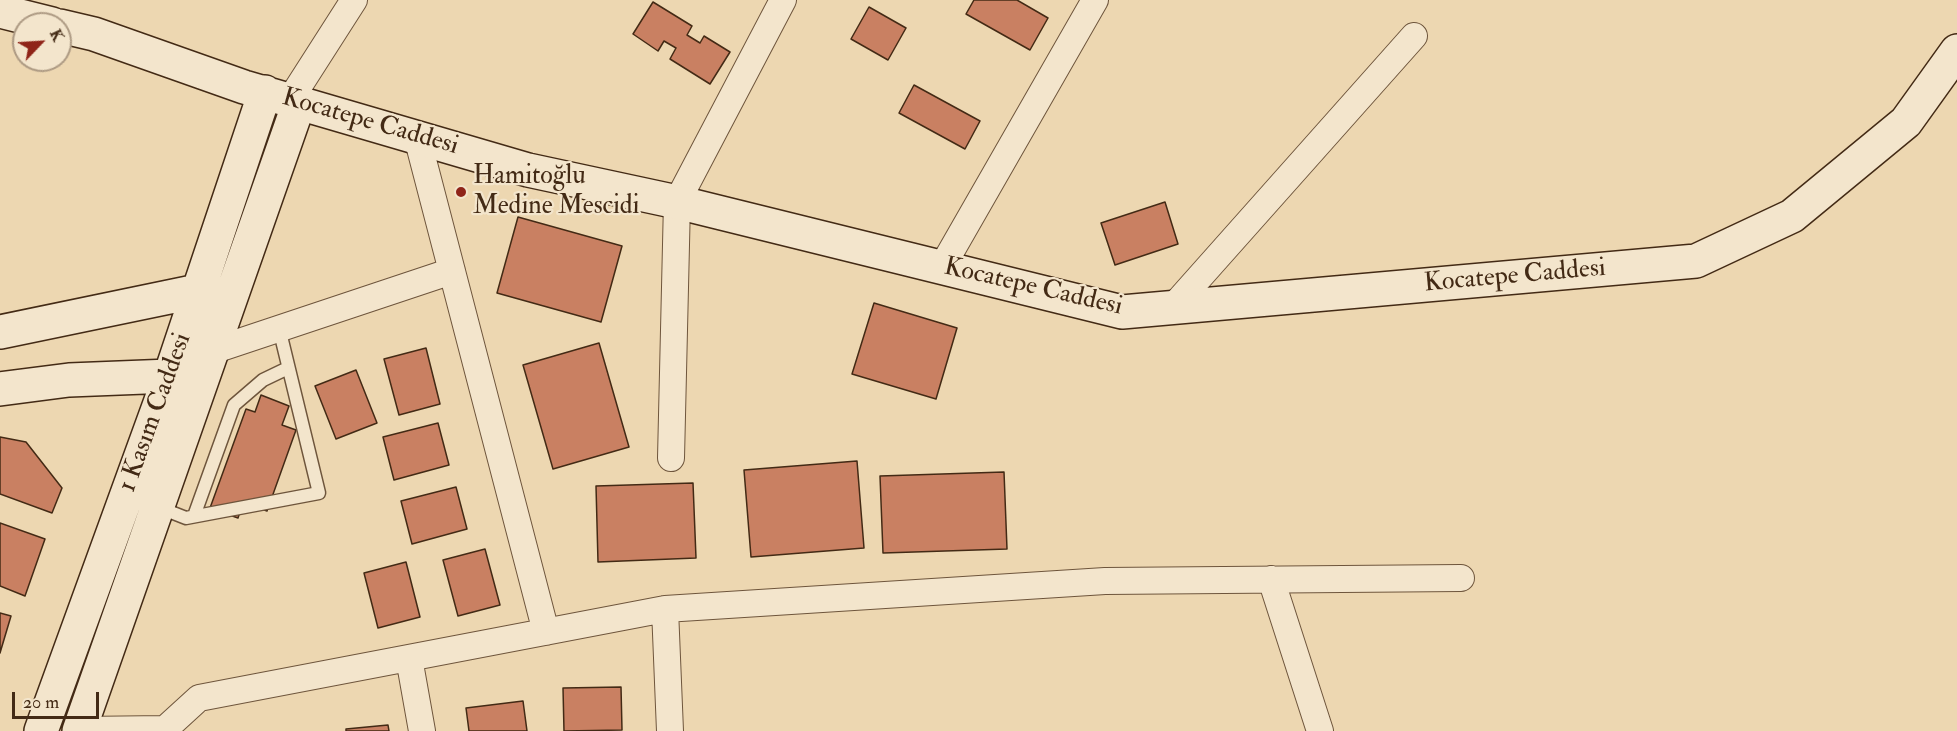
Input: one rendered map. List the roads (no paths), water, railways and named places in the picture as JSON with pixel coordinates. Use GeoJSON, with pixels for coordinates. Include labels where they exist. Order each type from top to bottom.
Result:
{"type":"FeatureCollection","features":[{"type":"Feature","properties":{"kind":"street"},"geometry":{"type":"LineString","coordinates":[[285,98],[354,0]]}},
{"type":"Feature","properties":{"kind":"street"},"geometry":{"type":"LineString","coordinates":[[671,458],[677,202],[783,0]]}},
{"type":"Feature","properties":{"kind":"street"},"geometry":{"type":"LineString","coordinates":[[942,267],[1095,0]]}},
{"type":"Feature","properties":{"kind":"street","name":"Kocatepe Caddesi"},"geometry":{"type":"LineString","coordinates":[[72,29],[94,34],[285,98],[528,170],[677,202],[1122,312],[1696,261],[1792,216],[1906,122],[1957,51]]}},
{"type":"Feature","properties":{"kind":"street"},"geometry":{"type":"LineString","coordinates":[[1173,307],[1414,36]]}},
{"type":"Feature","properties":{"kind":"street","name":"1 Kasım Caddesi"},"geometry":{"type":"LineString","coordinates":[[41,731],[170,376],[198,291],[285,98]]}},
{"type":"Feature","properties":{"kind":"street","name":"1 Kasım Caddesi"},"geometry":{"type":"LineString","coordinates":[[80,730],[212,351],[285,98]]}},
{"type":"Feature","properties":{"kind":"street"},"geometry":{"type":"LineString","coordinates":[[417,137],[546,632]]}},
{"type":"Feature","properties":{"kind":"street"},"geometry":{"type":"LineString","coordinates":[[212,351],[452,271]]}},
{"type":"Feature","properties":{"kind":"street"},"geometry":{"type":"LineString","coordinates":[[0,332],[198,291]]}},
{"type":"Feature","properties":{"kind":"street"},"geometry":{"type":"LineString","coordinates":[[0,389],[69,380],[170,376]]}},
{"type":"Feature","properties":{"kind":"street"},"geometry":{"type":"LineString","coordinates":[[80,730],[165,730],[199,698],[665,609],[1105,581],[1461,578]]}},
{"type":"Feature","properties":{"kind":"street"},"geometry":{"type":"LineString","coordinates":[[1271,579],[1320,731]]}},
{"type":"Feature","properties":{"kind":"street"},"geometry":{"type":"LineString","coordinates":[[665,609],[670,731]]}},
{"type":"Feature","properties":{"kind":"street"},"geometry":{"type":"LineString","coordinates":[[409,658],[422,731]]}},
{"type":"Feature","properties":{"kind":"lane"},"geometry":{"type":"LineString","coordinates":[[158,507],[186,518],[318,493],[279,328]]}},
{"type":"Feature","properties":{"kind":"lane"},"geometry":{"type":"LineString","coordinates":[[194,516],[234,405],[263,380],[288,368]]}},
{"type":"Feature","properties":{"kind":"place","name":"Hamitoğlu Medine Mescidi"},"geometry":{"type":"Point","coordinates":[461,192]}}]}
